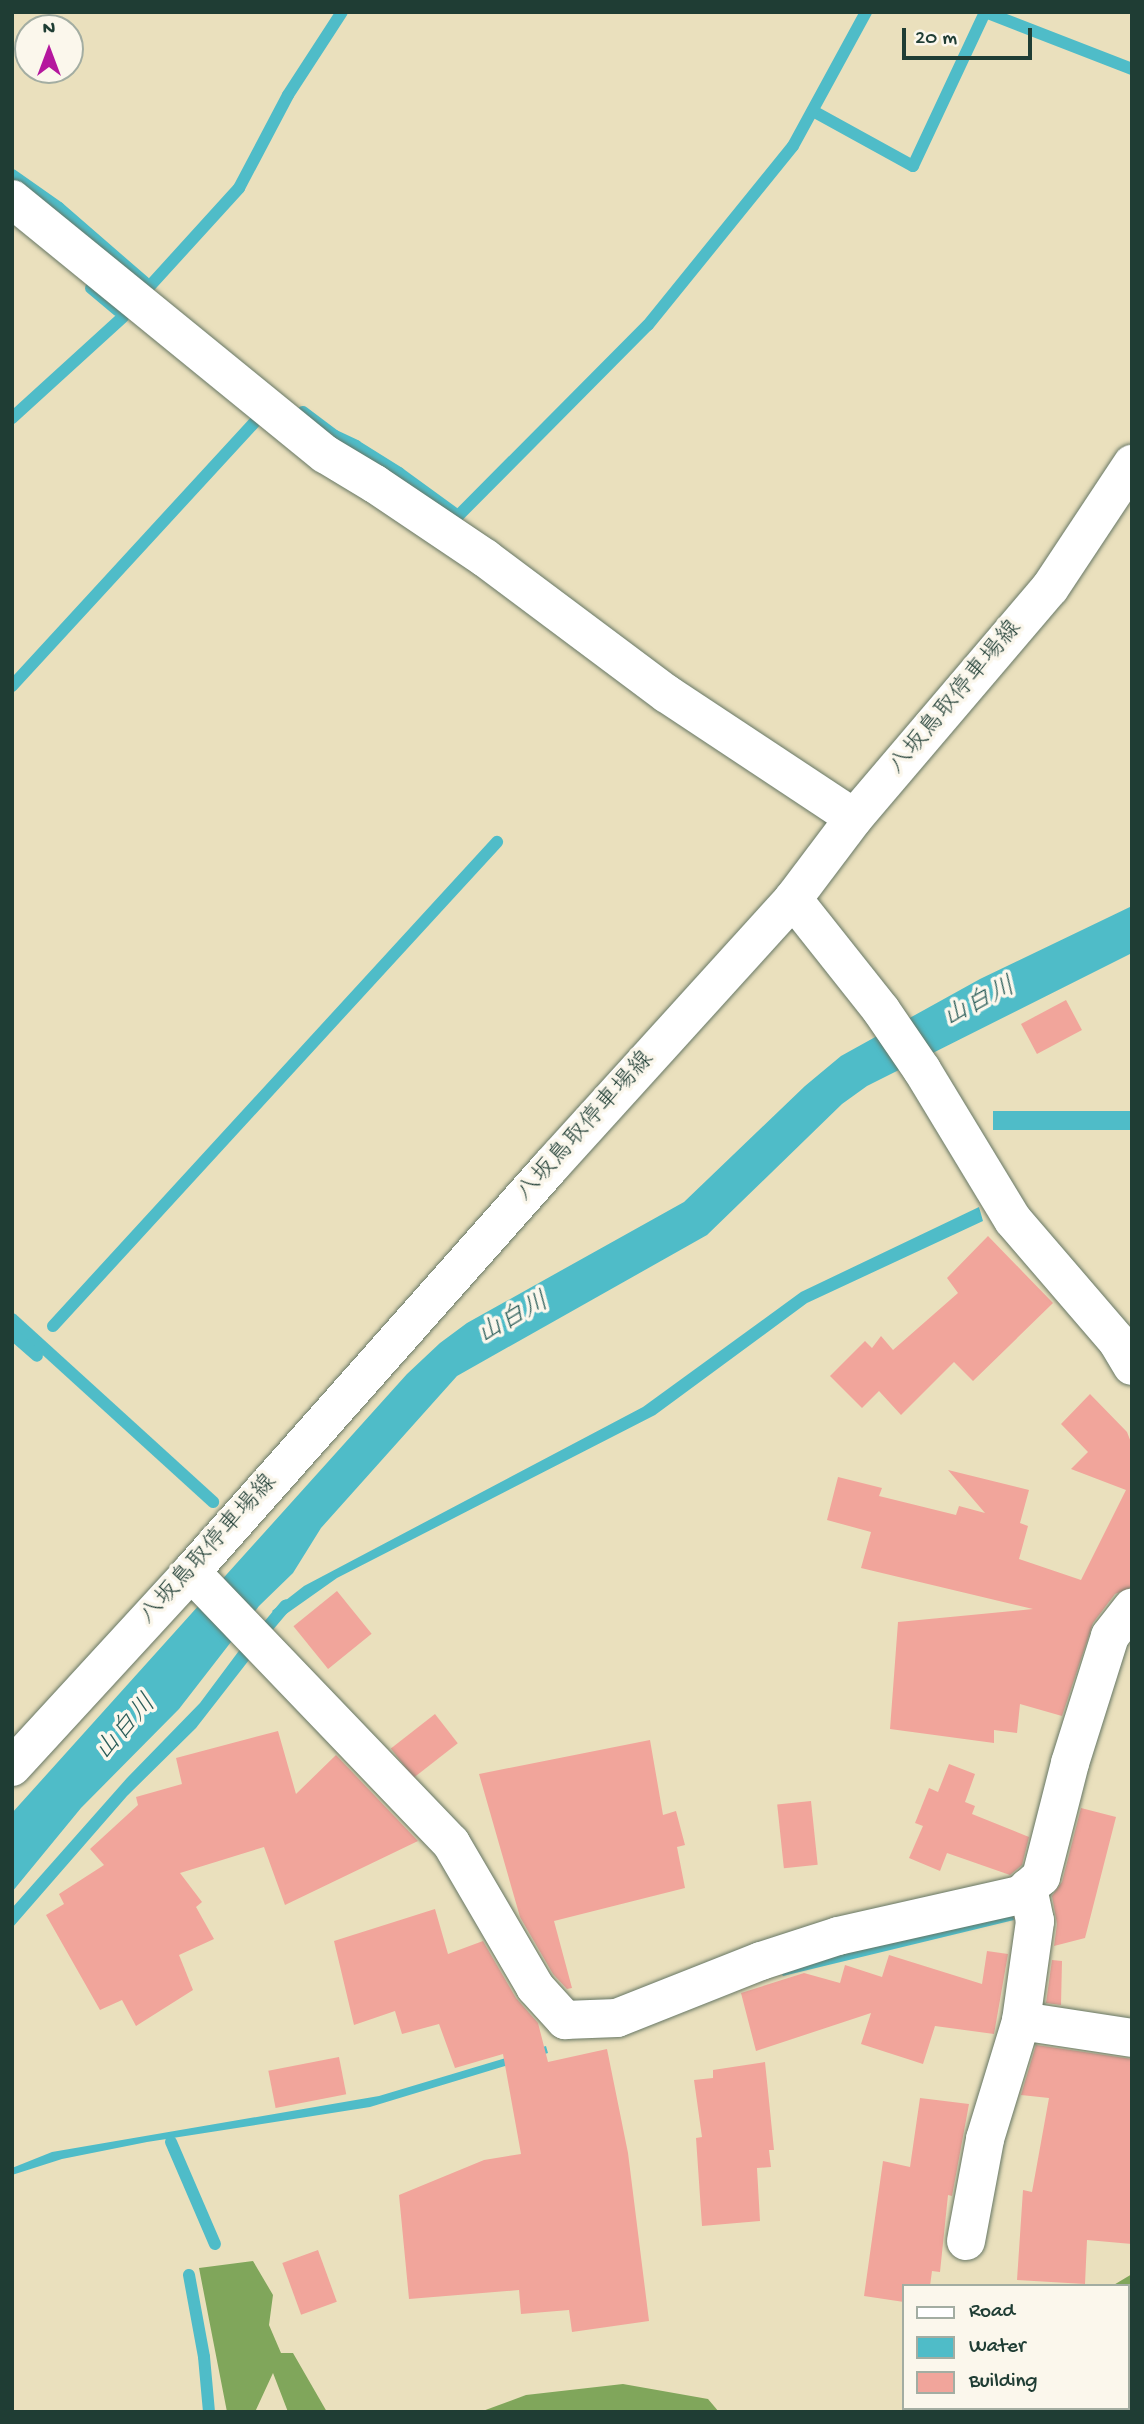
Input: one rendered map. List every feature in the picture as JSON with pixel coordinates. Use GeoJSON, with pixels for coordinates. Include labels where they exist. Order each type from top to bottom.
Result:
{"type":"FeatureCollection","features":[{"type":"Feature","properties":{"kind":"street"},"geometry":{"type":"LineString","coordinates":[[12,199],[325,454],[485,558],[667,694],[854,818]]}},
{"type":"Feature","properties":{"kind":"street","name":"八坂鳥取停車場線"},"geometry":{"type":"LineString","coordinates":[[12,1767],[191,1572],[541,1176],[793,899],[854,818],[1050,588],[1132,464]]}},
{"type":"Feature","properties":{"kind":"street"},"geometry":{"type":"LineString","coordinates":[[793,899],[881,1010],[922,1070],[1013,1220],[1117,1341],[1132,1366]]}},
{"type":"Feature","properties":{"kind":"street"},"geometry":{"type":"LineString","coordinates":[[191,1572],[451,1843],[535,1987],[565,2020],[617,2018],[761,1961],[838,1936],[1020,1895],[1041,1877],[1070,1763],[1110,1636],[1132,1608]]}},
{"type":"Feature","properties":{"kind":"street"},"geometry":{"type":"LineString","coordinates":[[966,2241],[985,2139],[1021,2021],[1035,1921],[1028,1888]]}},
{"type":"Feature","properties":{"kind":"street"},"geometry":{"type":"LineString","coordinates":[[1021,2021],[1132,2038]]}},
{"type":"Feature","properties":{"kind":"green space"},"geometry":{"type":"Polygon","coordinates":[[[253,2261],[273,2295],[269,2325],[281,2353],[293,2353],[327,2412],[288,2412],[273,2373],[255,2412],[227,2412],[199,2268],[253,2261]]]}},
{"type":"Feature","properties":{"kind":"green space"},"geometry":{"type":"Polygon","coordinates":[[[1132,2274],[1132,2412],[960,2412],[1130,2410],[1130,2284],[1115,2284],[1132,2274]]]}},
{"type":"Feature","properties":{"kind":"green space"},"geometry":{"type":"Polygon","coordinates":[[[623,2384],[708,2399],[719,2412],[480,2412],[526,2395],[623,2384]]]}},
{"type":"Feature","properties":{"kind":"water","name":"山白川"},"geometry":{"type":"Polygon","coordinates":[[[1132,906],[1132,953],[867,1086],[842,1104],[707,1235],[457,1376],[321,1528],[293,1573],[259,1606],[179,1709],[81,1808],[12,1892],[12,1813],[407,1374],[440,1343],[467,1323],[684,1202],[805,1086],[841,1056],[980,979],[1132,906]]]}},
{"type":"Feature","properties":{"kind":"water"},"geometry":{"type":"Polygon","coordinates":[[[993,1111],[1132,1111],[1132,1130],[993,1130],[993,1111]]]}},
{"type":"Feature","properties":{"kind":"water"},"geometry":{"type":"Polygon","coordinates":[[[979,1207],[983,1221],[807,1303],[655,1415],[337,1578],[279,1619],[272,1611],[304,1586],[643,1407],[801,1292],[979,1207]]]}},
{"type":"Feature","properties":{"kind":"water"},"geometry":{"type":"Polygon","coordinates":[[[244,1644],[256,1651],[196,1728],[127,1796],[12,1928],[12,1908],[127,1778],[200,1703],[244,1644]]]}},
{"type":"Feature","properties":{"kind":"water"},"geometry":{"type":"Polygon","coordinates":[[[1012,1912],[1014,1920],[783,1976],[780,1970],[1012,1912]]]}},
{"type":"Feature","properties":{"kind":"water"},"geometry":{"type":"Polygon","coordinates":[[[546,2046],[548,2053],[370,2107],[147,2142],[62,2159],[12,2175],[12,2168],[52,2152],[379,2096],[546,2046]]]}},
{"type":"Feature","properties":{"kind":"building"},"geometry":{"type":"Polygon","coordinates":[[[1066,1000],[1082,1030],[1037,1054],[1021,1024],[1066,1000]]]}},
{"type":"Feature","properties":{"kind":"building"},"geometry":{"type":"Polygon","coordinates":[[[988,1236],[1053,1303],[973,1381],[954,1362],[901,1415],[879,1391],[862,1408],[830,1376],[865,1341],[872,1348],[881,1336],[893,1350],[958,1293],[947,1278],[988,1236]]]}},
{"type":"Feature","properties":{"kind":"building"},"geometry":{"type":"Polygon","coordinates":[[[1090,1394],[1127,1432],[1132,1445],[1132,1587],[1115,1594],[1093,1623],[1062,1716],[1020,1704],[1017,1733],[994,1730],[994,1743],[890,1729],[898,1622],[1033,1609],[861,1568],[871,1532],[827,1520],[838,1477],[882,1488],[879,1496],[956,1515],[959,1506],[985,1513],[948,1470],[1029,1490],[1020,1523],[1028,1526],[1019,1559],[1081,1580],[1126,1490],[1071,1469],[1088,1452],[1061,1424],[1090,1394]]]}},
{"type":"Feature","properties":{"kind":"building"},"geometry":{"type":"Polygon","coordinates":[[[337,1591],[372,1634],[328,1669],[293,1626],[337,1591]]]}},
{"type":"Feature","properties":{"kind":"building"},"geometry":{"type":"Polygon","coordinates":[[[435,1714],[458,1743],[414,1778],[391,1748],[435,1714]]]}},
{"type":"Feature","properties":{"kind":"building"},"geometry":{"type":"Polygon","coordinates":[[[278,1731],[296,1794],[336,1755],[418,1841],[285,1905],[264,1847],[180,1873],[202,1902],[196,1907],[214,1939],[179,1955],[193,1990],[136,2026],[122,2000],[100,2010],[46,1915],[64,1904],[59,1894],[104,1865],[90,1849],[138,1805],[136,1797],[182,1784],[176,1758],[278,1731]]]}},
{"type":"Feature","properties":{"kind":"building"},"geometry":{"type":"Polygon","coordinates":[[[650,1740],[663,1815],[676,1811],[685,1845],[677,1847],[685,1888],[554,1921],[572,1988],[567,1989],[553,1974],[520,1917],[479,1774],[650,1740]]]}},
{"type":"Feature","properties":{"kind":"building"},"geometry":{"type":"Polygon","coordinates":[[[949,1764],[975,1774],[965,1802],[975,1806],[972,1814],[1029,1837],[1022,1865],[1010,1875],[947,1853],[940,1871],[909,1858],[923,1826],[915,1823],[929,1788],[938,1792],[949,1764]]]}},
{"type":"Feature","properties":{"kind":"building"},"geometry":{"type":"Polygon","coordinates":[[[811,1801],[818,1865],[784,1868],[777,1805],[811,1801]]]}},
{"type":"Feature","properties":{"kind":"building"},"geometry":{"type":"Polygon","coordinates":[[[1081,1808],[1116,1817],[1085,1938],[1054,1946],[1057,1924],[1052,1896],[1062,1882],[1081,1808]]]}},
{"type":"Feature","properties":{"kind":"building"},"geometry":{"type":"Polygon","coordinates":[[[435,1909],[448,1954],[483,1941],[516,1998],[538,2023],[548,2062],[607,2049],[628,2153],[649,2321],[572,2332],[569,2310],[521,2314],[519,2290],[409,2299],[399,2195],[484,2160],[521,2154],[503,2054],[455,2068],[439,2024],[402,2034],[395,2011],[354,2025],[334,1941],[435,1909]]]}},
{"type":"Feature","properties":{"kind":"building"},"geometry":{"type":"Polygon","coordinates":[[[987,1951],[1008,1954],[994,2034],[935,2026],[923,2064],[861,2044],[871,2013],[756,2051],[741,1993],[804,1973],[840,1983],[845,1965],[882,1977],[889,1955],[982,1984],[987,1951]]]}},
{"type":"Feature","properties":{"kind":"building"},"geometry":{"type":"Polygon","coordinates":[[[1052,1960],[1062,1961],[1061,2005],[1046,2003],[1052,1960]]]}},
{"type":"Feature","properties":{"kind":"building"},"geometry":{"type":"Polygon","coordinates":[[[1036,2045],[1132,2059],[1132,2244],[1087,2240],[1085,2284],[1017,2280],[1023,2190],[1032,2192],[1049,2098],[1021,2095],[1036,2045]]]}},
{"type":"Feature","properties":{"kind":"building"},"geometry":{"type":"Polygon","coordinates":[[[339,2057],[346,2094],[276,2108],[268,2071],[339,2057]]]}},
{"type":"Feature","properties":{"kind":"building"},"geometry":{"type":"Polygon","coordinates":[[[765,2062],[774,2150],[769,2150],[771,2167],[757,2168],[760,2221],[702,2226],[696,2138],[702,2137],[694,2080],[713,2078],[713,2070],[765,2062]]]}},
{"type":"Feature","properties":{"kind":"building"},"geometry":{"type":"Polygon","coordinates":[[[920,2098],[969,2104],[952,2196],[948,2195],[940,2272],[932,2271],[930,2284],[902,2284],[902,2302],[864,2296],[883,2161],[910,2167],[920,2098]]]}},
{"type":"Feature","properties":{"kind":"building"},"geometry":{"type":"Polygon","coordinates":[[[318,2250],[337,2302],[301,2315],[282,2263],[318,2250]]]}},
{"type":"Feature","properties":{"kind":"waterway"},"geometry":{"type":"LineString","coordinates":[[149,287],[239,188],[288,95],[342,12]]}},
{"type":"Feature","properties":{"kind":"waterway"},"geometry":{"type":"LineString","coordinates":[[303,412],[335,436],[399,473],[458,516],[648,325],[793,146],[866,12]]}},
{"type":"Feature","properties":{"kind":"waterway"},"geometry":{"type":"LineString","coordinates":[[985,12],[1132,69]]}},
{"type":"Feature","properties":{"kind":"waterway"},"geometry":{"type":"LineString","coordinates":[[813,111],[913,166],[985,12]]}},
{"type":"Feature","properties":{"kind":"waterway"},"geometry":{"type":"LineString","coordinates":[[12,175],[59,208],[144,282]]}},
{"type":"Feature","properties":{"kind":"waterway"},"geometry":{"type":"LineString","coordinates":[[91,288],[118,311]]}},
{"type":"Feature","properties":{"kind":"waterway"},"geometry":{"type":"LineString","coordinates":[[12,418],[123,317]]}},
{"type":"Feature","properties":{"kind":"waterway"},"geometry":{"type":"LineString","coordinates":[[12,686],[259,417]]}},
{"type":"Feature","properties":{"kind":"waterway"},"geometry":{"type":"LineString","coordinates":[[53,1326],[497,842]]}},
{"type":"Feature","properties":{"kind":"waterway"},"geometry":{"type":"LineString","coordinates":[[12,1319],[213,1502]]}},
{"type":"Feature","properties":{"kind":"waterway"},"geometry":{"type":"LineString","coordinates":[[12,1334],[37,1356]]}},
{"type":"Feature","properties":{"kind":"waterway"},"geometry":{"type":"LineString","coordinates":[[260,1636],[286,1605]]}},
{"type":"Feature","properties":{"kind":"waterway"},"geometry":{"type":"LineString","coordinates":[[171,2142],[215,2244]]}},
{"type":"Feature","properties":{"kind":"waterway"},"geometry":{"type":"LineString","coordinates":[[189,2275],[204,2357],[209,2412]]}}]}
